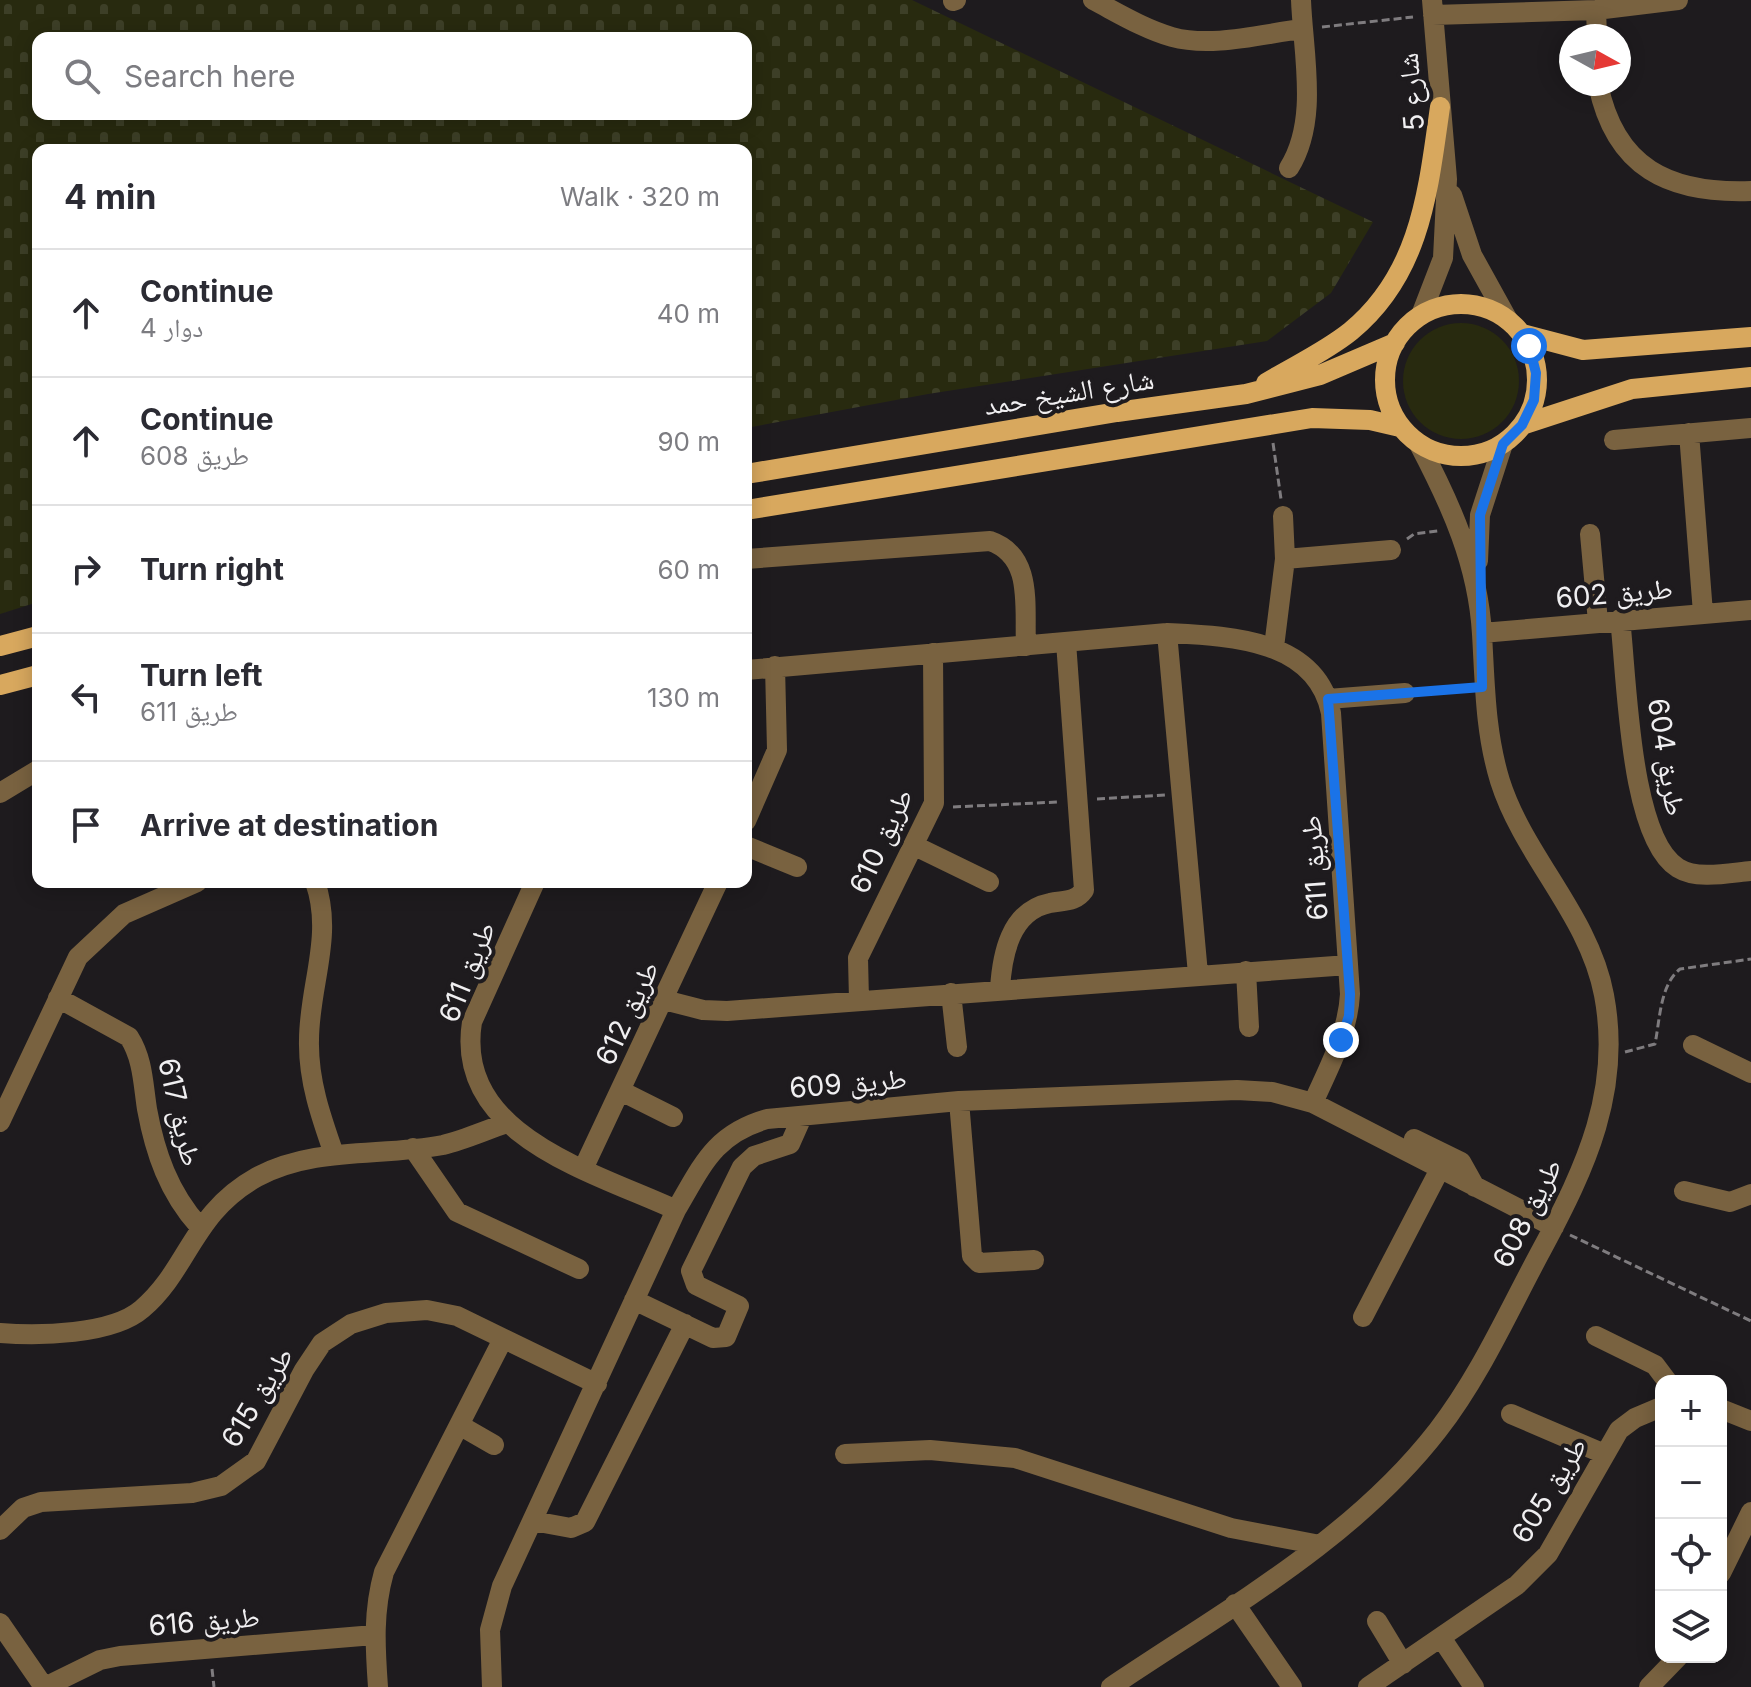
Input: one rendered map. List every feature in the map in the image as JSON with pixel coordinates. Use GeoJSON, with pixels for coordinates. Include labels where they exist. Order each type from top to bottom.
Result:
{"type":"FeatureCollection","features":[{"type":"Feature","properties":{"kind":"main road"},"geometry":{"type":"LineString","coordinates":[[1246,394],[1350,332],[1392,286],[1420,229],[1440,107]]}},
{"type":"Feature","properties":{"kind":"main road"},"geometry":{"type":"LineString","coordinates":[[1515,327],[1536,373],[1534,400],[1522,425],[1503,444],[1468,456],[1443,455],[1419,444],[1400,427],[1385,386],[1389,356],[1395,343],[1421,315],[1443,306],[1470,305],[1515,327],[1583,350],[1751,337]]}},
{"type":"Feature","properties":{"kind":"main road","name":"شارع الشيخ حمد"},"geometry":{"type":"LineString","coordinates":[[752,473],[1089,416],[1246,394],[1320,375],[1395,343]]}},
{"type":"Feature","properties":{"kind":"main road"},"geometry":{"type":"LineString","coordinates":[[1522,425],[1632,389],[1751,377]]}},
{"type":"Feature","properties":{"kind":"main road"},"geometry":{"type":"LineString","coordinates":[[752,509],[1312,418],[1370,420],[1400,427]]}},
{"type":"Feature","properties":{"kind":"main road"},"geometry":{"type":"LineString","coordinates":[[0,646],[32,638]]}},
{"type":"Feature","properties":{"kind":"main road"},"geometry":{"type":"LineString","coordinates":[[0,685],[32,677]]}},
{"type":"Feature","properties":{"kind":"street"},"geometry":{"type":"LineString","coordinates":[[1289,168],[1301,146],[1306,122],[1301,0]]}},
{"type":"Feature","properties":{"kind":"street"},"geometry":{"type":"LineString","coordinates":[[1433,8],[1596,10],[1678,0]]}},
{"type":"Feature","properties":{"kind":"street"},"geometry":{"type":"LineString","coordinates":[[1106,3],[1182,39],[1211,40],[1302,29]]}},
{"type":"Feature","properties":{"kind":"street","name":"شارع 5"},"geometry":{"type":"LineString","coordinates":[[1421,315],[1443,258],[1447,179],[1433,8]]}},
{"type":"Feature","properties":{"kind":"street"},"geometry":{"type":"LineString","coordinates":[[1596,10],[1597,24]]}},
{"type":"Feature","properties":{"kind":"street"},"geometry":{"type":"LineString","coordinates":[[1602,96],[1612,131],[1627,152],[1648,171],[1674,184],[1703,190],[1751,191]]}},
{"type":"Feature","properties":{"kind":"street","name":"شارع 5"},"geometry":{"type":"LineString","coordinates":[[1447,179],[1472,255],[1515,327]]}},
{"type":"Feature","properties":{"kind":"street"},"geometry":{"type":"LineString","coordinates":[[1614,440],[1751,428]]}},
{"type":"Feature","properties":{"kind":"street"},"geometry":{"type":"LineString","coordinates":[[1689,433],[1703,613]]}},
{"type":"Feature","properties":{"kind":"street","name":"طريق 608"},"geometry":{"type":"LineString","coordinates":[[1419,444],[1460,528],[1481,623]]}},
{"type":"Feature","properties":{"kind":"street","name":"طريق 608"},"geometry":{"type":"LineString","coordinates":[[1111,1687],[1320,1545],[1400,1474],[1439,1429],[1473,1378],[1554,1227],[1583,1165],[1608,1087],[1611,1056],[1597,968],[1575,919],[1514,814],[1501,783],[1488,736],[1482,687],[1480,515],[1503,444]]}},
{"type":"Feature","properties":{"kind":"street"},"geometry":{"type":"LineString","coordinates":[[1274,647],[1285,559],[1283,516]]}},
{"type":"Feature","properties":{"kind":"street"},"geometry":{"type":"LineString","coordinates":[[1590,534],[1598,622]]}},
{"type":"Feature","properties":{"kind":"street"},"geometry":{"type":"LineString","coordinates":[[752,559],[990,541],[1015,555],[1023,571],[1026,646]]}},
{"type":"Feature","properties":{"kind":"street"},"geometry":{"type":"LineString","coordinates":[[1285,559],[1391,550]]}},
{"type":"Feature","properties":{"kind":"street","name":"طريق 602"},"geometry":{"type":"LineString","coordinates":[[1481,623],[1598,622],[1751,610]]}},
{"type":"Feature","properties":{"kind":"street","name":"طريق 604"},"geometry":{"type":"LineString","coordinates":[[1620,619],[1641,802],[1653,841],[1679,868],[1692,873],[1751,871]]}},
{"type":"Feature","properties":{"kind":"street"},"geometry":{"type":"LineString","coordinates":[[1167,633],[1198,974]]}},
{"type":"Feature","properties":{"kind":"street"},"geometry":{"type":"LineString","coordinates":[[752,669],[1167,633],[1235,638],[1274,647],[1296,660],[1328,699],[1405,693]]}},
{"type":"Feature","properties":{"kind":"street"},"geometry":{"type":"LineString","coordinates":[[1000,989],[1003,955],[1019,921],[1046,903],[1075,899],[1084,890],[1066,642]]}},
{"type":"Feature","properties":{"kind":"street","name":"طريق 610"},"geometry":{"type":"LineString","coordinates":[[859,1000],[858,958],[934,803],[933,653]]}},
{"type":"Feature","properties":{"kind":"street"},"geometry":{"type":"LineString","coordinates":[[752,807],[777,750],[775,666]]}},
{"type":"Feature","properties":{"kind":"street","name":"طريق 611"},"geometry":{"type":"LineString","coordinates":[[1313,1103],[1349,1016],[1328,699]]}},
{"type":"Feature","properties":{"kind":"street"},"geometry":{"type":"LineString","coordinates":[[0,793],[32,774]]}},
{"type":"Feature","properties":{"kind":"street"},"geometry":{"type":"LineString","coordinates":[[915,846],[989,882]]}},
{"type":"Feature","properties":{"kind":"street"},"geometry":{"type":"LineString","coordinates":[[752,848],[797,867]]}},
{"type":"Feature","properties":{"kind":"street"},"geometry":{"type":"LineString","coordinates":[[0,1122],[78,957],[124,914],[183,888]]}},
{"type":"Feature","properties":{"kind":"street"},"geometry":{"type":"LineString","coordinates":[[317,888],[322,902],[324,935],[311,1001],[309,1042],[312,1081],[334,1154]]}},
{"type":"Feature","properties":{"kind":"street","name":"طريق 611"},"geometry":{"type":"LineString","coordinates":[[532,888],[472,1022],[468,1045],[471,1070],[486,1100],[528,1141],[676,1210]]}},
{"type":"Feature","properties":{"kind":"street","name":"طريق 612"},"geometry":{"type":"LineString","coordinates":[[584,1167],[715,888]]}},
{"type":"Feature","properties":{"kind":"street"},"geometry":{"type":"LineString","coordinates":[[664,1000],[703,1010],[727,1011],[1348,965]]}},
{"type":"Feature","properties":{"kind":"street"},"geometry":{"type":"LineString","coordinates":[[1246,971],[1249,1027]]}},
{"type":"Feature","properties":{"kind":"street"},"geometry":{"type":"LineString","coordinates":[[951,993],[957,1047]]}},
{"type":"Feature","properties":{"kind":"street","name":"طريق 617"},"geometry":{"type":"LineString","coordinates":[[58,998],[129,1037],[144,1076],[148,1110],[167,1182],[180,1205],[199,1226]]}},
{"type":"Feature","properties":{"kind":"street"},"geometry":{"type":"LineString","coordinates":[[1693,1045],[1751,1073]]}},
{"type":"Feature","properties":{"kind":"street"},"geometry":{"type":"LineString","coordinates":[[0,1067],[19,1077]]}},
{"type":"Feature","properties":{"kind":"street","name":"طريق 609"},"geometry":{"type":"LineString","coordinates":[[492,1687],[490,1630],[502,1586],[676,1210],[721,1141],[742,1126],[767,1119],[959,1101],[1237,1090],[1272,1092],[1313,1103],[1554,1227]]}},
{"type":"Feature","properties":{"kind":"street"},"geometry":{"type":"LineString","coordinates":[[621,1091],[673,1117]]}},
{"type":"Feature","properties":{"kind":"street"},"geometry":{"type":"LineString","coordinates":[[959,1101],[972,1256],[979,1263],[1034,1260]]}},
{"type":"Feature","properties":{"kind":"street"},"geometry":{"type":"LineString","coordinates":[[634,1300],[717,1340],[728,1333],[739,1306],[696,1285],[691,1271],[742,1167],[754,1156],[790,1144],[802,1117]]}},
{"type":"Feature","properties":{"kind":"street","name":"طريق 617"},"geometry":{"type":"LineString","coordinates":[[0,1333],[91,1330],[129,1319],[154,1296],[199,1226],[223,1201],[257,1177],[295,1162],[334,1154],[444,1144],[507,1123]]}},
{"type":"Feature","properties":{"kind":"street"},"geometry":{"type":"LineString","coordinates":[[1414,1139],[1461,1162],[1475,1187]]}},
{"type":"Feature","properties":{"kind":"street"},"geometry":{"type":"LineString","coordinates":[[413,1148],[457,1212],[579,1269]]}},
{"type":"Feature","properties":{"kind":"street"},"geometry":{"type":"LineString","coordinates":[[1363,1317],[1440,1169]]}},
{"type":"Feature","properties":{"kind":"street"},"geometry":{"type":"LineString","coordinates":[[1684,1191],[1730,1202],[1751,1194]]}},
{"type":"Feature","properties":{"kind":"street","name":"طريق 615"},"geometry":{"type":"LineString","coordinates":[[0,1530],[23,1508],[41,1502],[192,1493],[221,1486],[256,1461],[304,1370],[322,1343],[351,1324],[386,1313],[427,1310],[457,1316],[597,1384]]}},
{"type":"Feature","properties":{"kind":"street"},"geometry":{"type":"LineString","coordinates":[[533,1521],[571,1528],[585,1522],[685,1324]]}},
{"type":"Feature","properties":{"kind":"street"},"geometry":{"type":"LineString","coordinates":[[1596,1336],[1655,1365],[1662,1375]]}},
{"type":"Feature","properties":{"kind":"street"},"geometry":{"type":"LineString","coordinates":[[378,1687],[374,1635],[376,1601],[384,1572],[503,1339]]}},
{"type":"Feature","properties":{"kind":"street","name":"طريق 605"},"geometry":{"type":"LineString","coordinates":[[1368,1687],[1517,1585],[1548,1554],[1602,1453],[1619,1430],[1635,1418],[1655,1410]]}},
{"type":"Feature","properties":{"kind":"street"},"geometry":{"type":"LineString","coordinates":[[1727,1411],[1751,1421]]}},
{"type":"Feature","properties":{"kind":"street"},"geometry":{"type":"LineString","coordinates":[[1511,1414],[1602,1453]]}},
{"type":"Feature","properties":{"kind":"street"},"geometry":{"type":"LineString","coordinates":[[461,1426],[494,1445]]}},
{"type":"Feature","properties":{"kind":"street"},"geometry":{"type":"LineString","coordinates":[[845,1454],[930,1450],[1015,1458],[1231,1528],[1320,1545]]}},
{"type":"Feature","properties":{"kind":"street"},"geometry":{"type":"LineString","coordinates":[[1727,1561],[1751,1512]]}},
{"type":"Feature","properties":{"kind":"street"},"geometry":{"type":"LineString","coordinates":[[1235,1604],[1292,1687]]}},
{"type":"Feature","properties":{"kind":"street"},"geometry":{"type":"LineString","coordinates":[[1377,1621],[1403,1664]]}},
{"type":"Feature","properties":{"kind":"street"},"geometry":{"type":"LineString","coordinates":[[0,1623],[44,1687]]}},
{"type":"Feature","properties":{"kind":"street","name":"طريق 616"},"geometry":{"type":"LineString","coordinates":[[44,1687],[100,1660],[120,1656],[374,1635]]}},
{"type":"Feature","properties":{"kind":"street"},"geometry":{"type":"LineString","coordinates":[[1442,1639],[1474,1687]]}},
{"type":"Feature","properties":{"kind":"street"},"geometry":{"type":"LineString","coordinates":[[1649,1687],[1672,1663]]}},
{"type":"Feature","properties":{"kind":"path"},"geometry":{"type":"LineString","coordinates":[[1302,29],[1433,8]]}},
{"type":"Feature","properties":{"kind":"path"},"geometry":{"type":"LineString","coordinates":[[1271,424],[1283,516]]}},
{"type":"Feature","properties":{"kind":"path"},"geometry":{"type":"LineString","coordinates":[[1391,550],[1414,534],[1460,528]]}},
{"type":"Feature","properties":{"kind":"path"},"geometry":{"type":"LineString","coordinates":[[1405,693],[1482,687]]}},
{"type":"Feature","properties":{"kind":"path"},"geometry":{"type":"LineString","coordinates":[[1611,1056],[1655,1044],[1665,990],[1671,976],[1680,969],[1751,959]]}},
{"type":"Feature","properties":{"kind":"path"},"geometry":{"type":"LineString","coordinates":[[1554,1227],[1751,1321]]}},
{"type":"Feature","properties":{"kind":"green space"},"geometry":{"type":"Polygon","coordinates":[[[0,0],[912,0],[1373,222],[1331,293],[1267,341],[928,394],[752,427],[752,144],[32,144],[32,604],[0,614],[0,0]]]}},
{"type":"Feature","properties":{"kind":"green space"},"geometry":{"type":"Polygon","coordinates":[[[1461,323],[1483,327],[1502,340],[1515,359],[1519,381],[1515,403],[1502,422],[1483,435],[1461,439],[1439,435],[1420,422],[1407,403],[1403,381],[1407,359],[1420,340],[1439,327],[1461,323]]]}},
{"type":"Feature","properties":{"kind":"route"},"geometry":{"type":"LineString","coordinates":[[1341,1040],[1349,1016],[1350,994],[1328,699],[1482,687],[1480,515],[1503,444],[1522,425],[1534,400],[1536,373],[1529,346]]}}]}
